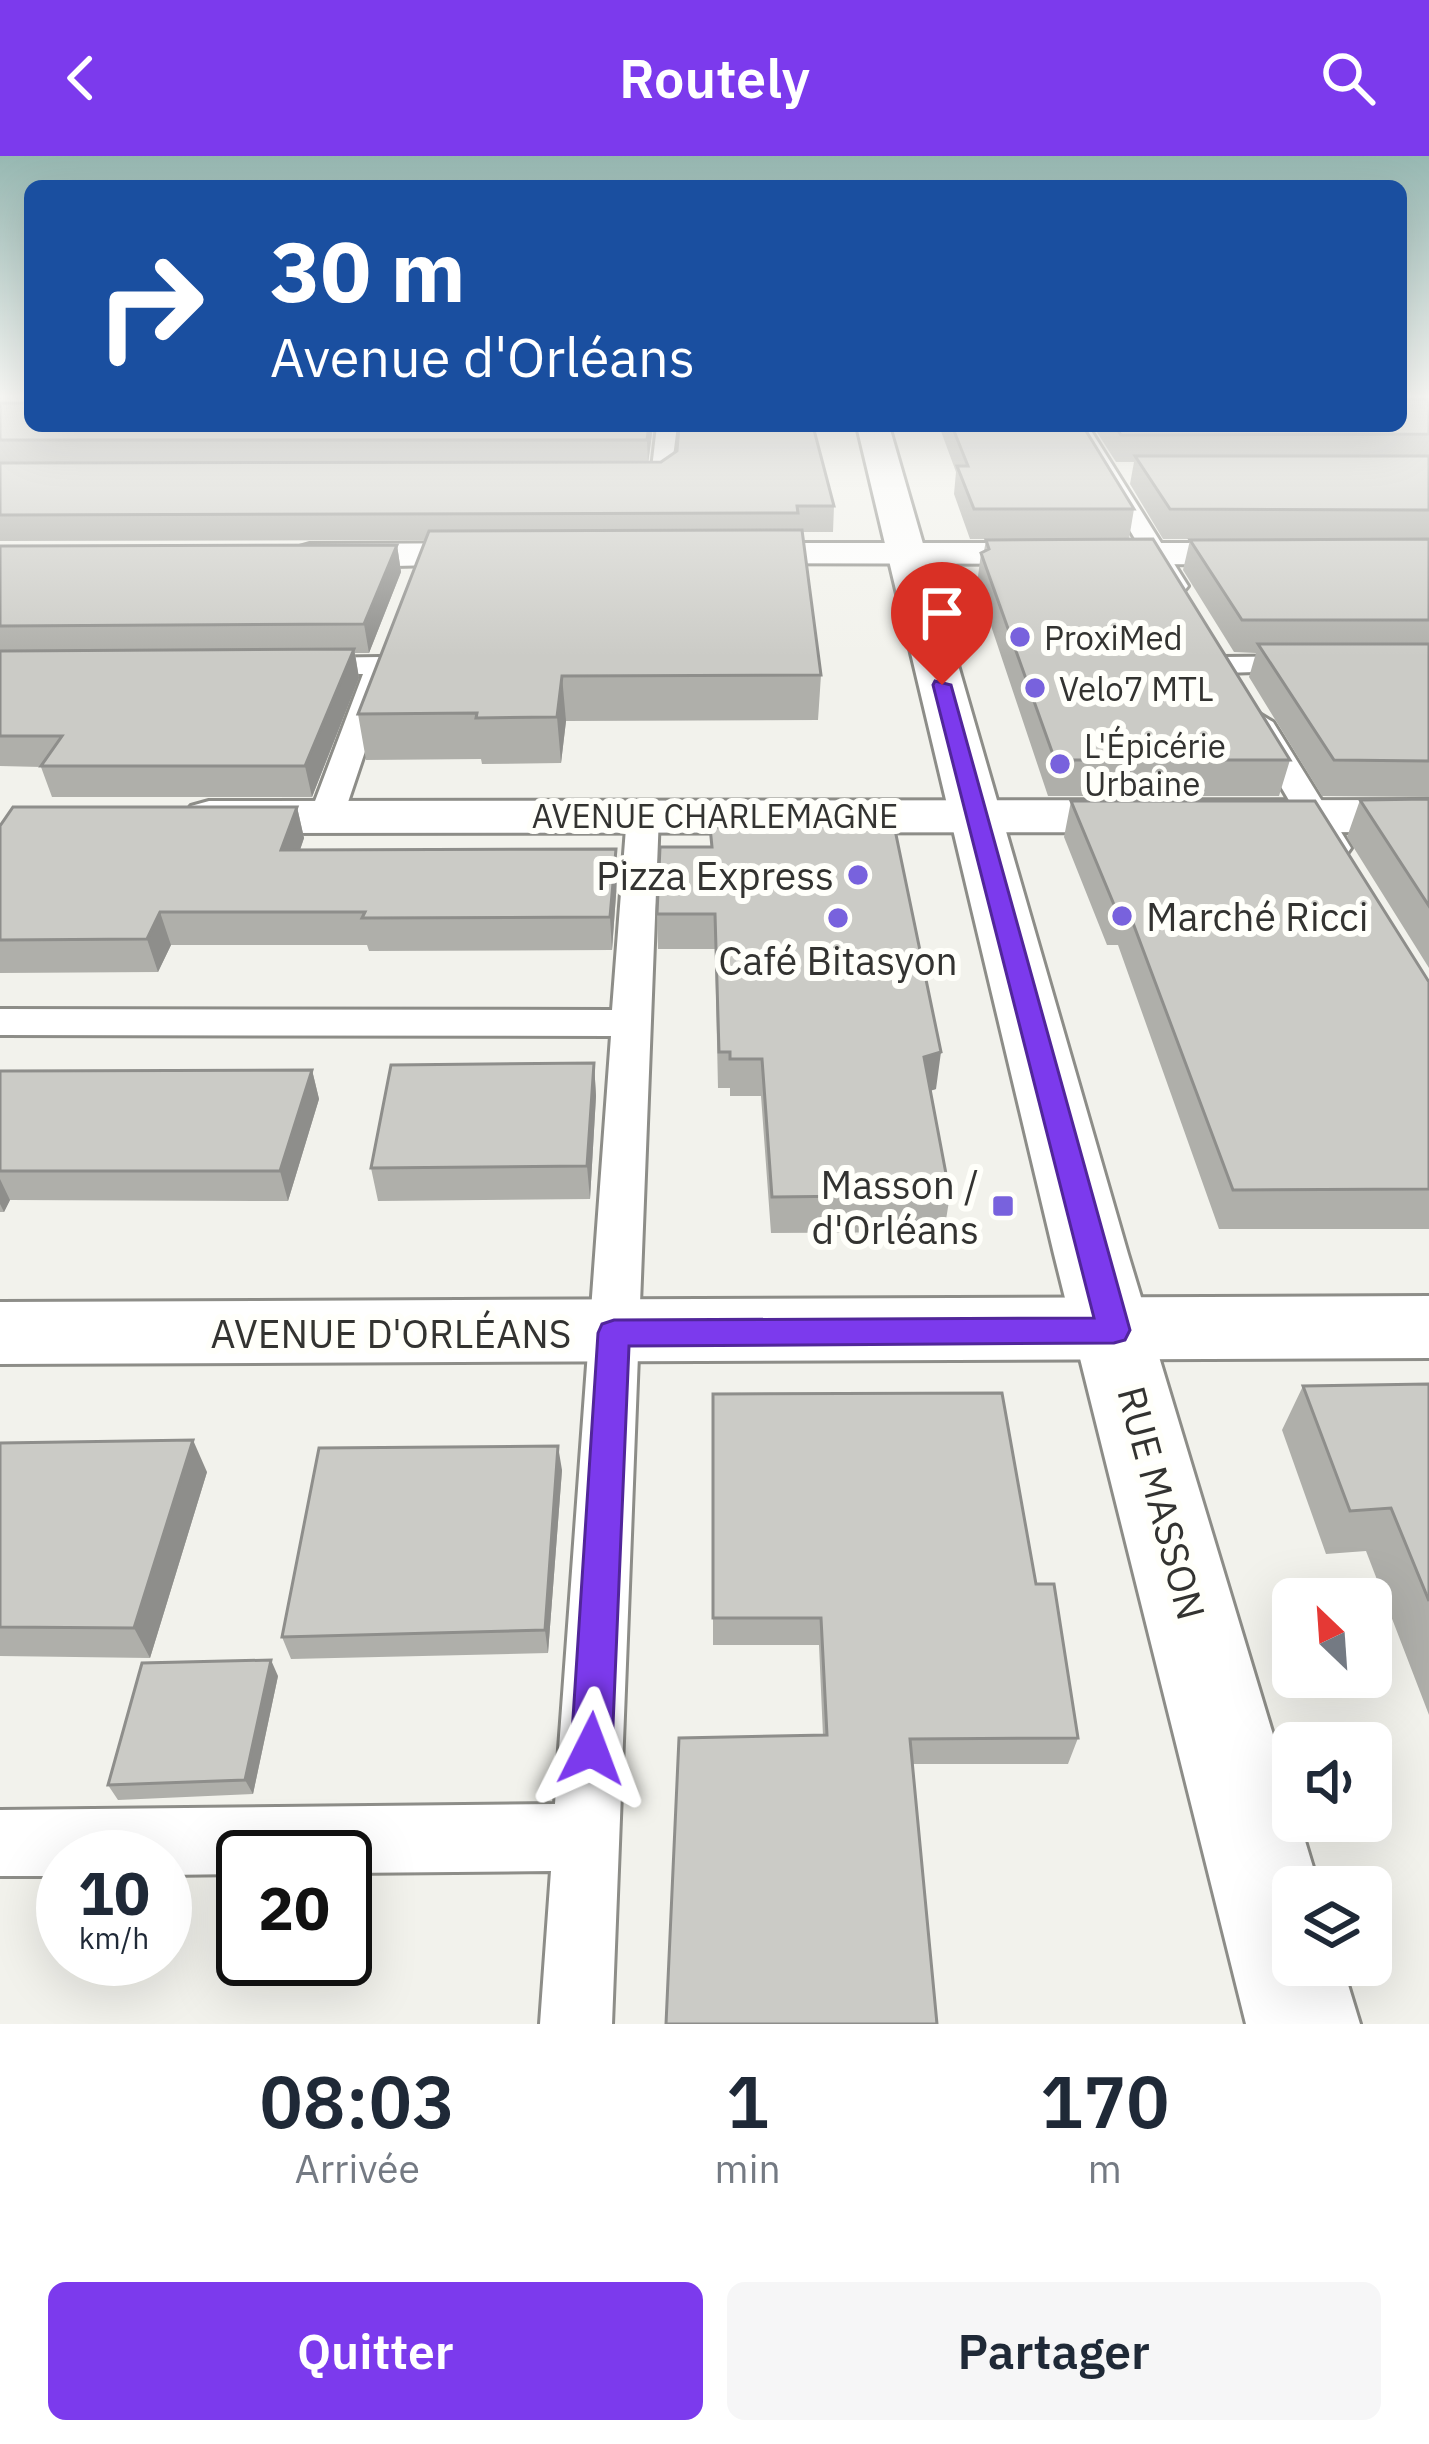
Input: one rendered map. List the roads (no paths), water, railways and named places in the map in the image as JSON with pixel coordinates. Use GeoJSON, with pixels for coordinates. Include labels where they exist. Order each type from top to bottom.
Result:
{"type":"FeatureCollection","features":[{"type":"Feature","properties":{"kind":"street","name":"RUE MASSON"},"geometry":{"type":"LineString","coordinates":[[887,482],[1303,2024]]}},
{"type":"Feature","properties":{"kind":"street"},"geometry":{"type":"LineString","coordinates":[[680,555],[1429,554]]}},
{"type":"Feature","properties":{"kind":"street"},"geometry":{"type":"LineString","coordinates":[[282,556],[419,566],[540,555]]}},
{"type":"Feature","properties":{"kind":"street","name":"AVENUE CHARLEMAGNE"},"geometry":{"type":"LineString","coordinates":[[163,818],[1429,816]]}},
{"type":"Feature","properties":{"kind":"street","name":"AVENUE D'ORLÉANS"},"geometry":{"type":"LineString","coordinates":[[0,1333],[1429,1327]]}},
{"type":"Feature","properties":{"kind":"lane"},"geometry":{"type":"LineString","coordinates":[[1120,482],[1156,555],[1344,866]]}},
{"type":"Feature","properties":{"kind":"lane"},"geometry":{"type":"LineString","coordinates":[[285,666],[384,654],[326,817]]}},
{"type":"Feature","properties":{"kind":"lane"},"geometry":{"type":"LineString","coordinates":[[1223,664],[1338,664]]}},
{"type":"Feature","properties":{"kind":"lane"},"geometry":{"type":"LineString","coordinates":[[576,2024],[644,815]]}},
{"type":"Feature","properties":{"kind":"lane"},"geometry":{"type":"LineString","coordinates":[[0,1022],[632,1023]]}},
{"type":"Feature","properties":{"kind":"lane"},"geometry":{"type":"LineString","coordinates":[[0,1843],[586,1837]]}},
{"type":"Feature","properties":{"kind":"place","name":"ProxiMed"},"geometry":{"type":"Point","coordinates":[1020,637]}},
{"type":"Feature","properties":{"kind":"place","name":"Velo7 MTL"},"geometry":{"type":"Point","coordinates":[1035,688]}},
{"type":"Feature","properties":{"kind":"place","name":"L'Épicérie Urbaine"},"geometry":{"type":"Point","coordinates":[1060,764]}},
{"type":"Feature","properties":{"kind":"place","name":"Pizza Express"},"geometry":{"type":"Point","coordinates":[858,875]}},
{"type":"Feature","properties":{"kind":"place","name":"Marché Ricci"},"geometry":{"type":"Point","coordinates":[1122,916]}},
{"type":"Feature","properties":{"kind":"place","name":"Café Bitasyon"},"geometry":{"type":"Point","coordinates":[838,918]}},
{"type":"Feature","properties":{"kind":"place","name":"Masson / d'Orléans"},"geometry":{"type":"Point","coordinates":[1003,1206]}}]}
